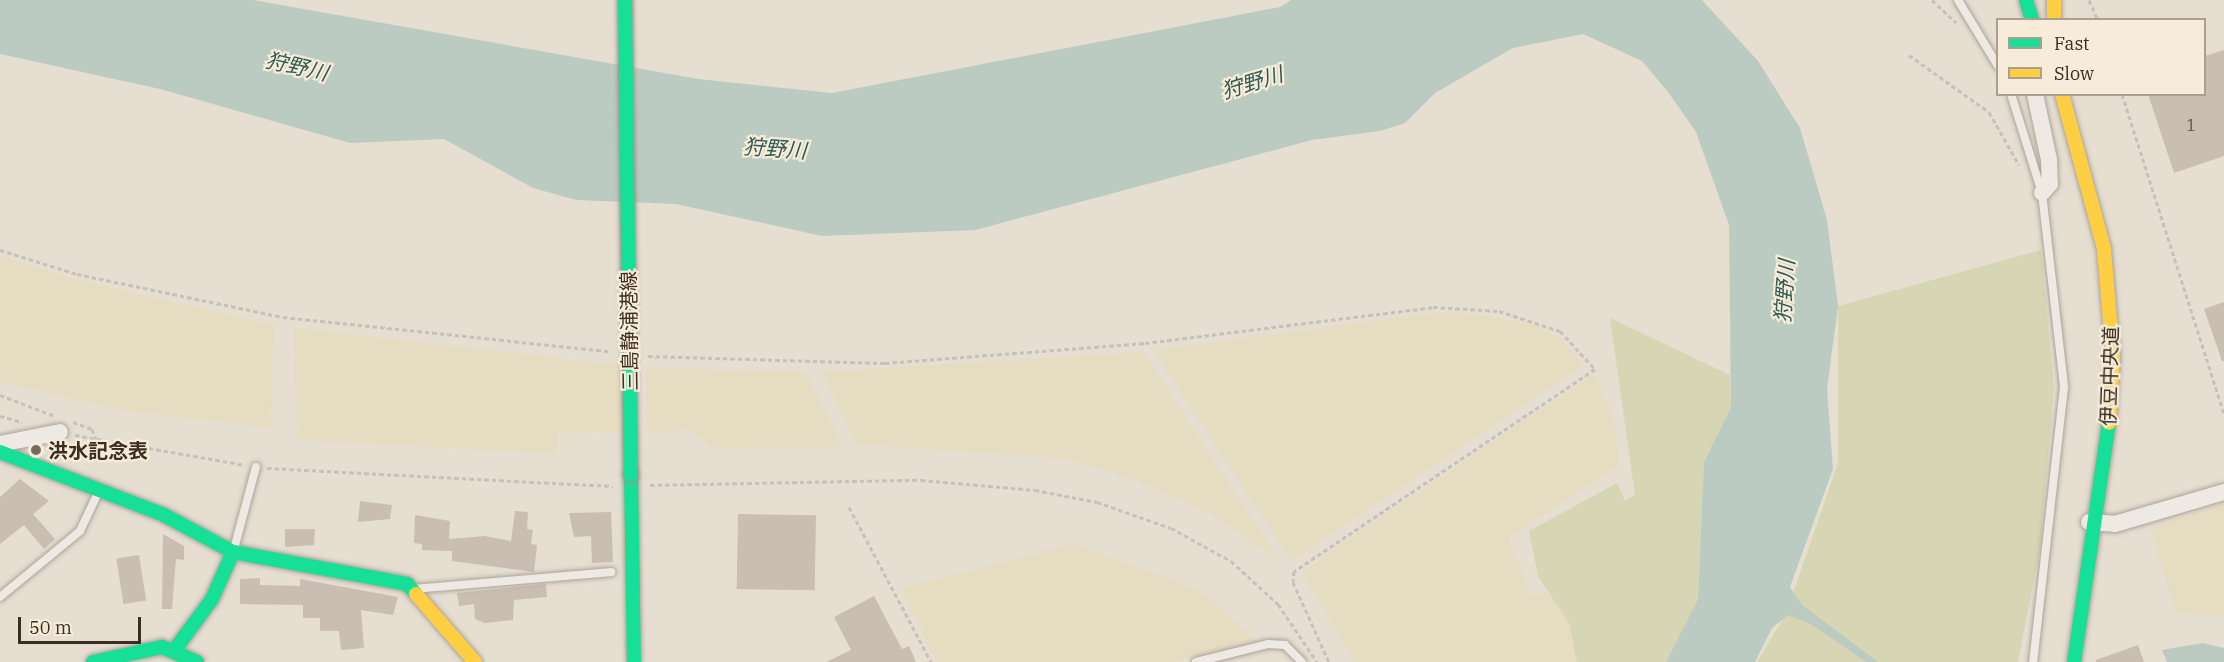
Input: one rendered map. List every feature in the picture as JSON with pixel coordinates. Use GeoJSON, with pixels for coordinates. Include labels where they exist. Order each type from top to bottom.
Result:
{"type":"FeatureCollection","features":[{"type":"Feature","properties":{"kind":"main road","name":"三島静浦港線"},"geometry":{"type":"LineString","coordinates":[[625,0],[634,662]]}},
{"type":"Feature","properties":{"kind":"main road"},"geometry":{"type":"LineString","coordinates":[[2026,0],[2030,18]]}},
{"type":"Feature","properties":{"kind":"main road"},"geometry":{"type":"LineString","coordinates":[[2034,0],[2039,18]]}},
{"type":"Feature","properties":{"kind":"main road"},"geometry":{"type":"LineString","coordinates":[[2054,0],[2054,18]]}},
{"type":"Feature","properties":{"kind":"main road","name":"伊豆中央道"},"geometry":{"type":"LineString","coordinates":[[2055,96],[2094,244],[2104,319],[2102,406],[2091,522],[2065,662]]}},
{"type":"Feature","properties":{"kind":"main road","name":"伊豆中央道"},"geometry":{"type":"LineString","coordinates":[[2063,96],[2087,179],[2104,249],[2113,346],[2074,662]]}},
{"type":"Feature","properties":{"kind":"main road"},"geometry":{"type":"LineString","coordinates":[[2073,96],[2088,156],[2087,179]]}},
{"type":"Feature","properties":{"kind":"main road"},"geometry":{"type":"LineString","coordinates":[[0,452],[164,515],[233,552],[393,580],[414,589],[475,662]]}},
{"type":"Feature","properties":{"kind":"main road"},"geometry":{"type":"LineString","coordinates":[[176,648],[212,600],[233,552]]}},
{"type":"Feature","properties":{"kind":"main road"},"geometry":{"type":"LineString","coordinates":[[93,662],[150,647],[176,648],[197,662]]}},
{"type":"Feature","properties":{"kind":"street"},"geometry":{"type":"LineString","coordinates":[[2017,18],[2026,0]]}},
{"type":"Feature","properties":{"kind":"street"},"geometry":{"type":"LineString","coordinates":[[2035,96],[2049,160],[2050,184],[2042,193]]}},
{"type":"Feature","properties":{"kind":"street"},"geometry":{"type":"LineString","coordinates":[[0,444],[60,432]]}},
{"type":"Feature","properties":{"kind":"street"},"geometry":{"type":"LineString","coordinates":[[2091,522],[2140,518],[2224,492]]}},
{"type":"Feature","properties":{"kind":"lane"},"geometry":{"type":"LineString","coordinates":[[1958,0],[1996,63]]}},
{"type":"Feature","properties":{"kind":"lane"},"geometry":{"type":"LineString","coordinates":[[2012,96],[2042,193],[2064,387],[2033,662]]}},
{"type":"Feature","properties":{"kind":"lane"},"geometry":{"type":"LineString","coordinates":[[233,552],[256,467]]}},
{"type":"Feature","properties":{"kind":"lane"},"geometry":{"type":"LineString","coordinates":[[0,597],[80,531],[98,489]]}},
{"type":"Feature","properties":{"kind":"lane"},"geometry":{"type":"LineString","coordinates":[[414,589],[610,572]]}},
{"type":"Feature","properties":{"kind":"lane"},"geometry":{"type":"LineString","coordinates":[[1196,662],[1268,644],[1285,645],[1302,662]]}},
{"type":"Feature","properties":{"kind":"path"},"geometry":{"type":"LineString","coordinates":[[2090,0],[2097,18]]}},
{"type":"Feature","properties":{"kind":"path"},"geometry":{"type":"LineString","coordinates":[[1909,55],[1989,112],[2022,173]]}},
{"type":"Feature","properties":{"kind":"path"},"geometry":{"type":"LineString","coordinates":[[2123,96],[2224,413]]}},
{"type":"Feature","properties":{"kind":"path"},"geometry":{"type":"LineString","coordinates":[[0,250],[76,274],[283,317],[615,351]]}},
{"type":"Feature","properties":{"kind":"path"},"geometry":{"type":"LineString","coordinates":[[636,354],[885,363],[1145,343],[1433,307],[1499,311],[1560,331],[1595,369],[1294,571],[1293,582],[1329,662]]}},
{"type":"Feature","properties":{"kind":"path"},"geometry":{"type":"LineString","coordinates":[[0,395],[92,429],[96,439]]}},
{"type":"Feature","properties":{"kind":"path"},"geometry":{"type":"LineString","coordinates":[[60,432],[256,467],[631,482],[921,480],[1035,490],[1097,502],[1172,528],[1231,561],[1278,604],[1317,662]]}},
{"type":"Feature","properties":{"kind":"path"},"geometry":{"type":"LineString","coordinates":[[849,507],[931,662]]}},
{"type":"Feature","properties":{"kind":"shaded area"},"geometry":{"type":"Polygon","coordinates":[[[0,256],[82,281],[273,325],[271,428],[122,410],[0,382],[0,256]]]}},
{"type":"Feature","properties":{"kind":"shaded area"},"geometry":{"type":"Polygon","coordinates":[[[1451,311],[1532,324],[1563,340],[1583,365],[1292,561],[1156,355],[1160,349],[1451,311]]]}},
{"type":"Feature","properties":{"kind":"shaded area"},"geometry":{"type":"Polygon","coordinates":[[[294,328],[620,365],[621,432],[558,433],[557,454],[297,440],[294,328]]]}},
{"type":"Feature","properties":{"kind":"shaded area"},"geometry":{"type":"Polygon","coordinates":[[[1143,352],[1280,562],[1212,514],[1138,481],[1067,459],[856,444],[823,372],[1143,352]]]}},
{"type":"Feature","properties":{"kind":"shaded area"},"geometry":{"type":"Polygon","coordinates":[[[646,368],[804,372],[842,447],[712,448],[691,430],[647,432],[646,368]]]}},
{"type":"Feature","properties":{"kind":"shaded area"},"geometry":{"type":"Polygon","coordinates":[[[1590,376],[1597,378],[1614,422],[1619,465],[1509,537],[1531,597],[1550,590],[1569,623],[1577,662],[1355,662],[1302,571],[1590,376]]]}},
{"type":"Feature","properties":{"kind":"shaded area"},"geometry":{"type":"Polygon","coordinates":[[[2224,504],[2224,617],[2176,613],[2150,528],[2224,504]]]}},
{"type":"Feature","properties":{"kind":"shaded area"},"geometry":{"type":"Polygon","coordinates":[[[1074,544],[1197,589],[1253,636],[1248,643],[1174,662],[936,662],[902,588],[1074,544]]]}},
{"type":"Feature","properties":{"kind":"green space"},"geometry":{"type":"Polygon","coordinates":[[[2041,250],[2054,388],[2040,548],[2018,662],[1757,662],[1786,614],[1838,463],[1838,306],[2041,250]]]}},
{"type":"Feature","properties":{"kind":"green space"},"geometry":{"type":"Polygon","coordinates":[[[1610,318],[1730,375],[1731,407],[1704,462],[1698,599],[1666,662],[1577,662],[1569,623],[1538,576],[1529,531],[1617,483],[1625,501],[1635,495],[1610,318]]]}},
{"type":"Feature","properties":{"kind":"water","name":"狩野川"},"geometry":{"type":"Polygon","coordinates":[[[0,0],[253,0],[698,79],[832,93],[1280,7],[1291,0],[1702,0],[1758,61],[1800,128],[1827,220],[1838,306],[1827,389],[1833,469],[1790,587],[1802,605],[1878,662],[1866,662],[1811,624],[1788,615],[1772,628],[1755,662],[1666,662],[1698,599],[1704,462],[1731,407],[1729,225],[1696,132],[1668,92],[1642,61],[1583,34],[1513,48],[1435,93],[1405,123],[1380,131],[1312,140],[975,230],[822,236],[676,204],[576,200],[533,188],[444,139],[350,143],[160,89],[0,54],[0,0]]]}},
{"type":"Feature","properties":{"kind":"water"},"geometry":{"type":"Polygon","coordinates":[[[2203,643],[2224,648],[2224,662],[2167,662],[2162,650],[2203,643]]]}},
{"type":"Feature","properties":{"kind":"building"},"geometry":{"type":"Polygon","coordinates":[[[2224,50],[2224,156],[2174,173],[2149,96],[2206,96],[2206,56],[2224,50]]]}},
{"type":"Feature","properties":{"kind":"building"},"geometry":{"type":"Polygon","coordinates":[[[2224,302],[2224,361],[2222,361],[2204,309],[2224,302]]]}},
{"type":"Feature","properties":{"kind":"building"},"geometry":{"type":"Polygon","coordinates":[[[20,479],[49,501],[33,514],[55,539],[44,549],[24,525],[0,544],[0,497],[20,479]]]}},
{"type":"Feature","properties":{"kind":"building"},"geometry":{"type":"Polygon","coordinates":[[[360,501],[392,505],[390,519],[358,522],[360,501]]]}},
{"type":"Feature","properties":{"kind":"building"},"geometry":{"type":"Polygon","coordinates":[[[515,511],[528,512],[527,529],[533,530],[531,544],[537,545],[534,572],[452,561],[452,551],[422,550],[422,544],[414,543],[415,515],[450,521],[449,539],[484,536],[511,541],[515,511]]]}},
{"type":"Feature","properties":{"kind":"building"},"geometry":{"type":"Polygon","coordinates":[[[611,512],[613,562],[592,563],[591,536],[574,537],[569,513],[611,512]]]}},
{"type":"Feature","properties":{"kind":"building"},"geometry":{"type":"Polygon","coordinates":[[[738,514],[816,515],[815,590],[737,589],[738,514]]]}},
{"type":"Feature","properties":{"kind":"building"},"geometry":{"type":"Polygon","coordinates":[[[285,529],[315,529],[314,545],[285,547],[285,529]]]}},
{"type":"Feature","properties":{"kind":"building"},"geometry":{"type":"Polygon","coordinates":[[[163,534],[184,546],[184,560],[176,559],[172,609],[162,609],[163,534]]]}},
{"type":"Feature","properties":{"kind":"building"},"geometry":{"type":"Polygon","coordinates":[[[139,555],[146,600],[123,604],[116,559],[139,555]]]}},
{"type":"Feature","properties":{"kind":"building"},"geometry":{"type":"Polygon","coordinates":[[[260,578],[260,585],[300,586],[300,579],[398,597],[393,615],[361,610],[364,648],[341,650],[339,631],[320,631],[320,618],[303,618],[303,605],[240,604],[240,579],[260,578]]]}},
{"type":"Feature","properties":{"kind":"building"},"geometry":{"type":"Polygon","coordinates":[[[546,584],[547,597],[514,600],[513,620],[485,623],[475,619],[474,604],[459,606],[457,593],[546,584]]]}},
{"type":"Feature","properties":{"kind":"building"},"geometry":{"type":"Polygon","coordinates":[[[874,596],[902,649],[909,646],[916,662],[826,662],[851,650],[834,617],[874,596]]]}},
{"type":"Feature","properties":{"kind":"building"},"geometry":{"type":"Polygon","coordinates":[[[2138,645],[2144,662],[2096,662],[2096,660],[2138,645]]]}},
{"type":"Feature","properties":{"kind":"traffic: fast"},"geometry":{"type":"LineString","coordinates":[[625,0],[631,475]]}},
{"type":"Feature","properties":{"kind":"traffic: fast"},"geometry":{"type":"LineString","coordinates":[[2026,0],[2031,18]]}},
{"type":"Feature","properties":{"kind":"traffic: fast"},"geometry":{"type":"LineString","coordinates":[[2074,662],[2109,423]]}},
{"type":"Feature","properties":{"kind":"traffic: fast"},"geometry":{"type":"LineString","coordinates":[[0,452],[164,515],[233,552],[407,584],[416,594]]}},
{"type":"Feature","properties":{"kind":"traffic: fast"},"geometry":{"type":"LineString","coordinates":[[631,475],[634,662]]}},
{"type":"Feature","properties":{"kind":"traffic: fast"},"geometry":{"type":"LineString","coordinates":[[176,648],[212,599],[233,552]]}},
{"type":"Feature","properties":{"kind":"traffic: fast"},"geometry":{"type":"LineString","coordinates":[[93,662],[162,647],[197,662]]}},
{"type":"Feature","properties":{"kind":"traffic: slow"},"geometry":{"type":"LineString","coordinates":[[2054,0],[2054,18]]}},
{"type":"Feature","properties":{"kind":"traffic: slow"},"geometry":{"type":"LineString","coordinates":[[2063,96],[2104,249],[2113,356],[2109,423]]}},
{"type":"Feature","properties":{"kind":"traffic: slow"},"geometry":{"type":"LineString","coordinates":[[416,594],[475,662]]}},
{"type":"Feature","properties":{"kind":"place","name":"洪水記念表"},"geometry":{"type":"Point","coordinates":[36,450]}}]}
